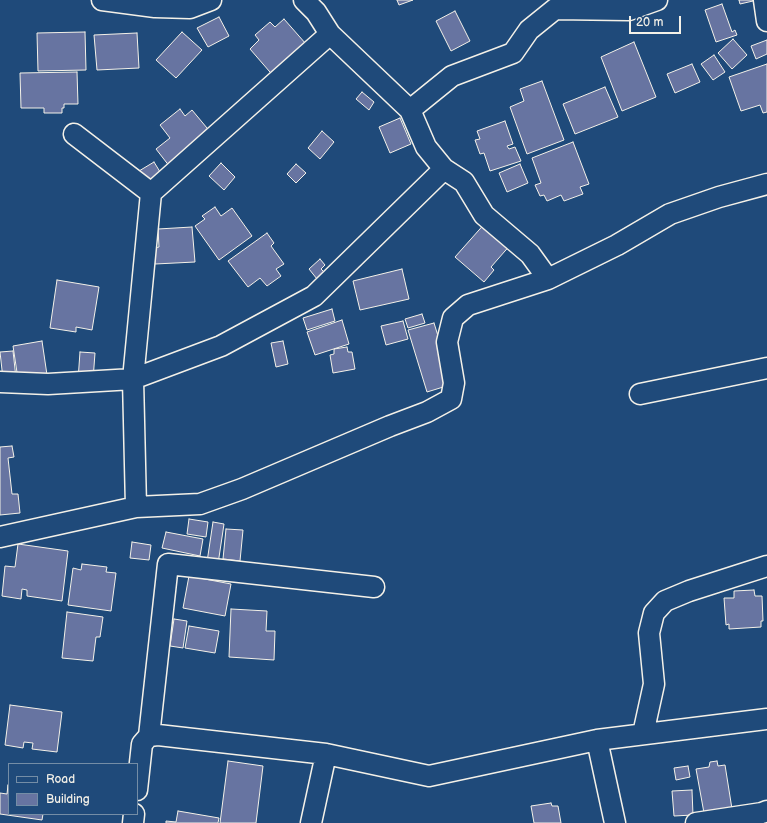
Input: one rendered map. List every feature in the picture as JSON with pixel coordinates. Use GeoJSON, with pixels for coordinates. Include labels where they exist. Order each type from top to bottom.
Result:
{"type":"FeatureCollection","features":[{"type":"Feature","properties":{"kind":"street"},"geometry":{"type":"LineString","coordinates":[[102,0],[155,7],[190,8],[211,0]]}},
{"type":"Feature","properties":{"kind":"street"},"geometry":{"type":"LineString","coordinates":[[304,0],[316,12],[330,34],[410,110],[426,147],[444,169],[464,182],[484,215],[530,254],[548,279]]}},
{"type":"Feature","properties":{"kind":"street"},"geometry":{"type":"LineString","coordinates":[[410,110],[452,76],[513,53],[529,30],[555,9],[629,10],[657,0]]}},
{"type":"Feature","properties":{"kind":"street"},"geometry":{"type":"LineString","coordinates":[[764,0],[767,21]]}},
{"type":"Feature","properties":{"kind":"street"},"geometry":{"type":"LineString","coordinates":[[136,507],[133,379],[151,193],[330,34]]}},
{"type":"Feature","properties":{"kind":"street"},"geometry":{"type":"LineString","coordinates":[[74,134],[151,193]]}},
{"type":"Feature","properties":{"kind":"street"},"geometry":{"type":"LineString","coordinates":[[0,382],[48,384],[133,379],[221,346],[314,296],[444,169]]}},
{"type":"Feature","properties":{"kind":"street"},"geometry":{"type":"LineString","coordinates":[[0,537],[136,507],[200,504],[427,412],[451,399],[454,383],[448,342],[453,318],[468,305],[548,279],[617,246],[670,214],[719,197],[767,184]]}},
{"type":"Feature","properties":{"kind":"street"},"geometry":{"type":"LineString","coordinates":[[640,394],[767,368]]}},
{"type":"Feature","properties":{"kind":"street"},"geometry":{"type":"LineString","coordinates":[[138,781],[142,744],[149,736],[168,564],[374,587]]}},
{"type":"Feature","properties":{"kind":"street"},"geometry":{"type":"LineString","coordinates":[[643,734],[654,684],[649,633],[654,613],[665,601],[689,591],[767,566]]}},
{"type":"Feature","properties":{"kind":"street"},"geometry":{"type":"LineString","coordinates":[[149,736],[158,735],[326,754],[429,776],[597,740],[767,719]]}},
{"type":"Feature","properties":{"kind":"street"},"geometry":{"type":"LineString","coordinates":[[597,740],[614,823]]}},
{"type":"Feature","properties":{"kind":"street"},"geometry":{"type":"LineString","coordinates":[[311,823],[326,754]]}},
{"type":"Feature","properties":{"kind":"street"},"geometry":{"type":"LineString","coordinates":[[696,823],[767,811]]}},
{"type":"Feature","properties":{"kind":"building"},"geometry":{"type":"Polygon","coordinates":[[[397,0],[413,0],[399,5],[397,0]]]}},
{"type":"Feature","properties":{"kind":"building"},"geometry":{"type":"Polygon","coordinates":[[[739,0],[753,0],[753,1],[740,4],[739,0]]]}},
{"type":"Feature","properties":{"kind":"building"},"geometry":{"type":"Polygon","coordinates":[[[722,4],[732,32],[735,30],[737,35],[716,42],[705,10],[722,4]]]}},
{"type":"Feature","properties":{"kind":"building"},"geometry":{"type":"Polygon","coordinates":[[[455,11],[470,41],[451,51],[436,21],[455,11]]]}},
{"type":"Feature","properties":{"kind":"building"},"geometry":{"type":"Polygon","coordinates":[[[219,17],[229,36],[208,47],[197,28],[219,17]]]}},
{"type":"Feature","properties":{"kind":"building"},"geometry":{"type":"Polygon","coordinates":[[[284,19],[306,44],[276,79],[250,49],[259,40],[255,35],[270,22],[275,27],[284,19]]]}},
{"type":"Feature","properties":{"kind":"building"},"geometry":{"type":"Polygon","coordinates":[[[85,32],[86,70],[38,71],[37,33],[85,32]]]}},
{"type":"Feature","properties":{"kind":"building"},"geometry":{"type":"Polygon","coordinates":[[[182,32],[202,50],[176,78],[156,60],[182,32]]]}},
{"type":"Feature","properties":{"kind":"building"},"geometry":{"type":"Polygon","coordinates":[[[137,33],[139,68],[97,70],[94,35],[137,33]]]}},
{"type":"Feature","properties":{"kind":"building"},"geometry":{"type":"Polygon","coordinates":[[[733,39],[747,55],[732,69],[718,53],[733,39]]]}},
{"type":"Feature","properties":{"kind":"building"},"geometry":{"type":"Polygon","coordinates":[[[767,40],[767,54],[756,59],[751,46],[767,40]]]}},
{"type":"Feature","properties":{"kind":"building"},"geometry":{"type":"Polygon","coordinates":[[[634,42],[656,97],[622,111],[601,57],[634,42]]]}},
{"type":"Feature","properties":{"kind":"building"},"geometry":{"type":"Polygon","coordinates":[[[714,55],[725,72],[713,80],[701,64],[714,55]]]}},
{"type":"Feature","properties":{"kind":"building"},"geometry":{"type":"Polygon","coordinates":[[[692,64],[700,82],[675,93],[667,74],[692,64]]]}},
{"type":"Feature","properties":{"kind":"building"},"geometry":{"type":"Polygon","coordinates":[[[767,64],[767,112],[763,113],[760,105],[741,111],[729,77],[767,64]]]}},
{"type":"Feature","properties":{"kind":"building"},"geometry":{"type":"Polygon","coordinates":[[[77,72],[78,104],[64,104],[62,113],[44,113],[44,108],[21,108],[20,73],[77,72]]]}},
{"type":"Feature","properties":{"kind":"building"},"geometry":{"type":"Polygon","coordinates":[[[542,81],[564,140],[527,154],[510,107],[524,101],[520,89],[542,81]]]}},
{"type":"Feature","properties":{"kind":"building"},"geometry":{"type":"Polygon","coordinates":[[[605,87],[618,117],[575,134],[563,104],[605,87]]]}},
{"type":"Feature","properties":{"kind":"building"},"geometry":{"type":"Polygon","coordinates":[[[362,92],[374,102],[369,110],[356,99],[362,92]]]}},
{"type":"Feature","properties":{"kind":"building"},"geometry":{"type":"Polygon","coordinates":[[[180,109],[185,116],[192,110],[212,134],[170,167],[156,149],[170,138],[160,125],[180,109]]]}},
{"type":"Feature","properties":{"kind":"building"},"geometry":{"type":"Polygon","coordinates":[[[400,118],[411,144],[390,153],[379,127],[400,118]]]}},
{"type":"Feature","properties":{"kind":"building"},"geometry":{"type":"Polygon","coordinates":[[[505,121],[513,144],[507,146],[509,149],[515,147],[521,161],[490,171],[484,153],[480,154],[475,140],[480,139],[477,131],[505,121]]]}},
{"type":"Feature","properties":{"kind":"building"},"geometry":{"type":"Polygon","coordinates":[[[322,131],[334,142],[320,159],[308,148],[322,131]]]}},
{"type":"Feature","properties":{"kind":"building"},"geometry":{"type":"Polygon","coordinates":[[[573,142],[589,184],[580,187],[583,194],[564,201],[561,195],[547,201],[544,195],[540,196],[535,185],[541,183],[532,158],[573,142]]]}},
{"type":"Feature","properties":{"kind":"building"},"geometry":{"type":"Polygon","coordinates":[[[154,162],[165,180],[150,188],[139,171],[154,162]]]}},
{"type":"Feature","properties":{"kind":"building"},"geometry":{"type":"Polygon","coordinates":[[[221,163],[235,177],[224,190],[209,176],[221,163]]]}},
{"type":"Feature","properties":{"kind":"building"},"geometry":{"type":"Polygon","coordinates":[[[296,164],[306,173],[296,183],[287,174],[296,164]]]}},
{"type":"Feature","properties":{"kind":"building"},"geometry":{"type":"Polygon","coordinates":[[[520,164],[528,183],[507,192],[499,173],[520,164]]]}},
{"type":"Feature","properties":{"kind":"building"},"geometry":{"type":"Polygon","coordinates":[[[215,207],[221,216],[232,208],[252,236],[219,260],[195,226],[205,219],[202,216],[215,207]]]}},
{"type":"Feature","properties":{"kind":"building"},"geometry":{"type":"Polygon","coordinates":[[[487,221],[512,243],[491,267],[494,270],[484,282],[455,257],[487,221]]]}},
{"type":"Feature","properties":{"kind":"building"},"geometry":{"type":"Polygon","coordinates":[[[192,227],[195,262],[155,264],[154,248],[159,247],[158,229],[192,227]]]}},
{"type":"Feature","properties":{"kind":"building"},"geometry":{"type":"Polygon","coordinates":[[[267,233],[274,243],[271,246],[284,264],[276,269],[281,276],[267,286],[260,278],[248,287],[228,261],[267,233]]]}},
{"type":"Feature","properties":{"kind":"building"},"geometry":{"type":"Polygon","coordinates":[[[320,259],[325,265],[321,269],[325,273],[317,279],[309,269],[320,259]]]}},
{"type":"Feature","properties":{"kind":"building"},"geometry":{"type":"Polygon","coordinates":[[[402,269],[409,299],[360,310],[353,281],[402,269]]]}},
{"type":"Feature","properties":{"kind":"building"},"geometry":{"type":"Polygon","coordinates":[[[57,280],[99,287],[92,330],[76,327],[76,332],[50,328],[57,280]]]}},
{"type":"Feature","properties":{"kind":"building"},"geometry":{"type":"Polygon","coordinates":[[[332,309],[335,321],[307,330],[303,318],[332,309]]]}},
{"type":"Feature","properties":{"kind":"building"},"geometry":{"type":"Polygon","coordinates":[[[422,314],[425,323],[408,328],[405,319],[422,314]]]}},
{"type":"Feature","properties":{"kind":"building"},"geometry":{"type":"Polygon","coordinates":[[[342,320],[349,344],[315,355],[307,332],[342,320]]]}},
{"type":"Feature","properties":{"kind":"building"},"geometry":{"type":"Polygon","coordinates":[[[403,321],[408,339],[386,345],[381,326],[403,321]]]}},
{"type":"Feature","properties":{"kind":"building"},"geometry":{"type":"Polygon","coordinates":[[[434,323],[453,384],[427,392],[408,330],[434,323]]]}},
{"type":"Feature","properties":{"kind":"building"},"geometry":{"type":"Polygon","coordinates":[[[42,341],[47,375],[18,379],[13,346],[42,341]]]}},
{"type":"Feature","properties":{"kind":"building"},"geometry":{"type":"Polygon","coordinates":[[[283,341],[288,364],[276,367],[271,343],[283,341]]]}},
{"type":"Feature","properties":{"kind":"building"},"geometry":{"type":"Polygon","coordinates":[[[347,347],[348,352],[352,352],[355,369],[333,373],[330,355],[334,354],[334,349],[347,347]]]}},
{"type":"Feature","properties":{"kind":"building"},"geometry":{"type":"Polygon","coordinates":[[[13,351],[16,378],[3,379],[0,352],[13,351]]]}},
{"type":"Feature","properties":{"kind":"building"},"geometry":{"type":"Polygon","coordinates":[[[80,352],[95,353],[93,380],[78,380],[80,352]]]}},
{"type":"Feature","properties":{"kind":"building"},"geometry":{"type":"Polygon","coordinates":[[[12,446],[14,457],[8,458],[12,494],[18,494],[20,513],[0,515],[0,447],[12,446]]]}},
{"type":"Feature","properties":{"kind":"building"},"geometry":{"type":"Polygon","coordinates":[[[189,519],[208,522],[206,537],[187,534],[189,519]]]}},
{"type":"Feature","properties":{"kind":"building"},"geometry":{"type":"Polygon","coordinates":[[[213,522],[224,524],[218,564],[207,562],[213,522]]]}},
{"type":"Feature","properties":{"kind":"building"},"geometry":{"type":"Polygon","coordinates":[[[226,529],[243,530],[240,561],[223,559],[226,529]]]}},
{"type":"Feature","properties":{"kind":"building"},"geometry":{"type":"Polygon","coordinates":[[[166,532],[203,539],[200,556],[162,548],[166,532]]]}},
{"type":"Feature","properties":{"kind":"building"},"geometry":{"type":"Polygon","coordinates":[[[132,542],[151,545],[149,560],[130,558],[132,542]]]}},
{"type":"Feature","properties":{"kind":"building"},"geometry":{"type":"Polygon","coordinates":[[[18,544],[68,551],[62,601],[27,596],[27,590],[22,589],[21,599],[2,596],[5,566],[15,567],[18,544]]]}},
{"type":"Feature","properties":{"kind":"building"},"geometry":{"type":"Polygon","coordinates":[[[82,564],[107,567],[106,572],[116,573],[111,611],[68,605],[73,568],[81,570],[82,564]]]}},
{"type":"Feature","properties":{"kind":"building"},"geometry":{"type":"Polygon","coordinates":[[[189,576],[231,584],[225,616],[183,608],[189,576]]]}},
{"type":"Feature","properties":{"kind":"building"},"geometry":{"type":"Polygon","coordinates":[[[754,590],[755,596],[762,596],[763,621],[761,621],[761,627],[729,629],[729,624],[726,625],[724,598],[734,598],[734,591],[754,590]]]}},
{"type":"Feature","properties":{"kind":"building"},"geometry":{"type":"Polygon","coordinates":[[[231,609],[267,611],[266,631],[275,631],[274,660],[229,657],[231,609]]]}},
{"type":"Feature","properties":{"kind":"building"},"geometry":{"type":"Polygon","coordinates":[[[67,612],[103,617],[100,637],[96,637],[93,661],[62,658],[67,612]]]}},
{"type":"Feature","properties":{"kind":"building"},"geometry":{"type":"Polygon","coordinates":[[[174,619],[187,621],[183,648],[170,646],[174,619]]]}},
{"type":"Feature","properties":{"kind":"building"},"geometry":{"type":"Polygon","coordinates":[[[189,626],[219,631],[215,653],[185,648],[189,626]]]}},
{"type":"Feature","properties":{"kind":"building"},"geometry":{"type":"Polygon","coordinates":[[[10,705],[62,712],[57,752],[32,749],[33,743],[24,742],[23,748],[5,745],[10,705]]]}},
{"type":"Feature","properties":{"kind":"building"},"geometry":{"type":"Polygon","coordinates":[[[228,761],[263,766],[256,823],[220,823],[228,761]]]}},
{"type":"Feature","properties":{"kind":"building"},"geometry":{"type":"Polygon","coordinates":[[[717,761],[718,766],[725,765],[732,809],[704,813],[696,769],[709,767],[710,762],[717,761]]]}},
{"type":"Feature","properties":{"kind":"building"},"geometry":{"type":"Polygon","coordinates":[[[688,766],[690,777],[676,780],[674,768],[688,766]]]}},
{"type":"Feature","properties":{"kind":"building"},"geometry":{"type":"Polygon","coordinates":[[[8,785],[8,815],[43,815],[42,820],[0,814],[0,793],[7,794],[8,785]]]}},
{"type":"Feature","properties":{"kind":"building"},"geometry":{"type":"Polygon","coordinates":[[[692,790],[693,815],[674,816],[672,791],[692,790]]]}},
{"type":"Feature","properties":{"kind":"building"},"geometry":{"type":"Polygon","coordinates":[[[551,803],[552,806],[558,806],[561,823],[534,823],[531,806],[551,803]]]}},
{"type":"Feature","properties":{"kind":"building"},"geometry":{"type":"Polygon","coordinates":[[[178,811],[219,818],[218,823],[166,823],[166,821],[176,822],[178,811]]]}}]}
